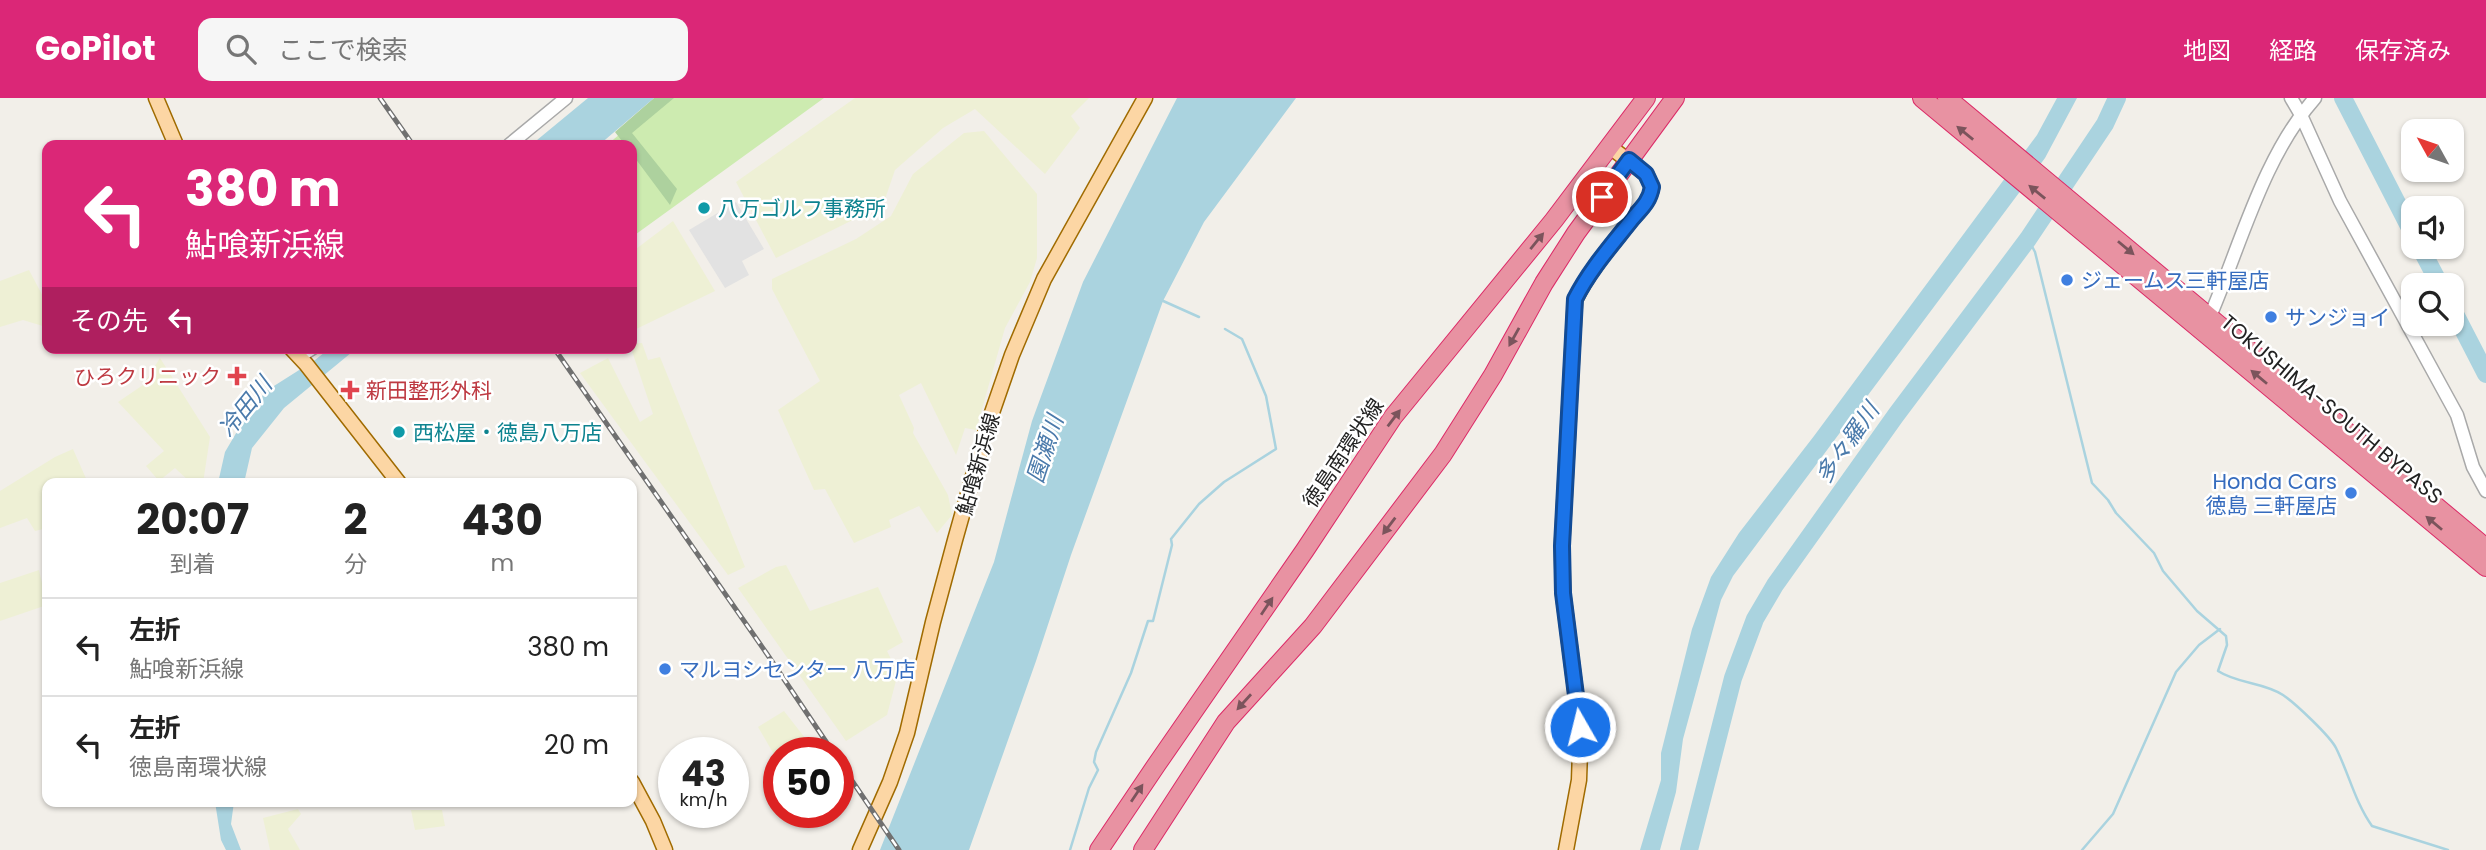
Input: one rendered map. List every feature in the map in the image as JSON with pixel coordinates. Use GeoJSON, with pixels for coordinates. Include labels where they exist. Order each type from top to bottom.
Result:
{"type":"FeatureCollection","features":[{"type":"Feature","properties":{"kind":"highway","name":"徳島南環状線"},"geometry":{"type":"LineString","coordinates":[[1099,850],[1298,561],[1393,417],[1545,231],[1646,98]]}},
{"type":"Feature","properties":{"kind":"highway"},"geometry":{"type":"LineString","coordinates":[[1143,850],[1226,722],[1313,626],[1444,454],[1576,233],[1675,98]]}},
{"type":"Feature","properties":{"kind":"highway","name":"TOKUSHIMA-SOUTH BYPASS"},"geometry":{"type":"LineString","coordinates":[[1922,98],[2012,162],[2070,210],[2486,566]]}},
{"type":"Feature","properties":{"kind":"highway","name":"TOKUSHIMA-SOUTH BYPASS"},"geometry":{"type":"LineString","coordinates":[[1947,98],[2012,162]]}},
{"type":"Feature","properties":{"kind":"highway","name":"TOKUSHIMA-SOUTH BYPASS"},"geometry":{"type":"LineString","coordinates":[[2206,324],[2486,548]]}},
{"type":"Feature","properties":{"kind":"main road"},"geometry":{"type":"LineString","coordinates":[[156,98],[174,140]]}},
{"type":"Feature","properties":{"kind":"main road","name":"鮎喰新浜線"},"geometry":{"type":"LineString","coordinates":[[860,850],[890,782],[907,733],[933,622],[986,430],[1012,355],[1044,279],[1145,98]]}},
{"type":"Feature","properties":{"kind":"main road"},"geometry":{"type":"LineString","coordinates":[[1566,850],[1579,780],[1580,751],[1580,727],[1563,593],[1562,546],[1575,299],[1583,284],[1645,206],[1651,196],[1652,187],[1646,174],[1610,148]]}},
{"type":"Feature","properties":{"kind":"main road"},"geometry":{"type":"LineString","coordinates":[[299,357],[395,478]]}},
{"type":"Feature","properties":{"kind":"main road"},"geometry":{"type":"LineString","coordinates":[[637,791],[653,821],[664,850]]}},
{"type":"Feature","properties":{"kind":"street"},"geometry":{"type":"LineString","coordinates":[[515,140],[566,98]]}},
{"type":"Feature","properties":{"kind":"street"},"geometry":{"type":"LineString","coordinates":[[2291,98],[2307,107],[2340,201],[2457,415],[2473,467],[2486,491]]}},
{"type":"Feature","properties":{"kind":"street"},"geometry":{"type":"LineString","coordinates":[[2206,324],[2260,188],[2307,107]]}},
{"type":"Feature","properties":{"kind":"green space"},"geometry":{"type":"Polygon","coordinates":[[[654,98],[674,98],[632,133],[677,189],[670,205],[637,161],[637,140],[621,140],[615,132],[654,98]]]}},
{"type":"Feature","properties":{"kind":"green space"},"geometry":{"type":"Polygon","coordinates":[[[662,98],[824,98],[637,233],[637,140],[613,140],[662,98]]]}},
{"type":"Feature","properties":{"kind":"green space"},"geometry":{"type":"Polygon","coordinates":[[[855,98],[1089,98],[1071,116],[1080,128],[1045,174],[975,109],[943,128],[895,170],[883,205],[776,258],[736,182],[855,98]]]}},
{"type":"Feature","properties":{"kind":"green space"},"geometry":{"type":"Polygon","coordinates":[[[984,131],[1037,194],[1037,258],[1030,282],[1005,328],[976,430],[965,428],[956,455],[921,383],[899,395],[914,428],[913,433],[948,495],[952,515],[937,533],[919,506],[889,520],[891,527],[854,543],[825,489],[814,490],[778,410],[820,381],[772,289],[772,279],[856,239],[891,216],[913,174],[964,133],[984,131]]]}},
{"type":"Feature","properties":{"kind":"green space"},"geometry":{"type":"Polygon","coordinates":[[[673,221],[715,291],[637,329],[637,248],[673,221]]]}},
{"type":"Feature","properties":{"kind":"green space"},"geometry":{"type":"Polygon","coordinates":[[[29,270],[42,295],[42,326],[23,320],[0,327],[0,281],[29,270]]]}},
{"type":"Feature","properties":{"kind":"green space"},"geometry":{"type":"Polygon","coordinates":[[[642,343],[648,360],[660,357],[745,567],[728,575],[580,373],[608,358],[640,422],[653,414],[633,354],[637,354],[637,344],[642,343]]]}},
{"type":"Feature","properties":{"kind":"green space"},"geometry":{"type":"Polygon","coordinates":[[[160,358],[210,437],[204,478],[186,478],[175,468],[163,478],[156,478],[146,466],[164,451],[118,402],[143,385],[160,358]]]}},
{"type":"Feature","properties":{"kind":"green space"},"geometry":{"type":"Polygon","coordinates":[[[73,449],[86,478],[42,478],[42,529],[35,531],[27,518],[0,528],[0,491],[73,449]]]}},
{"type":"Feature","properties":{"kind":"green space"},"geometry":{"type":"Polygon","coordinates":[[[786,565],[810,611],[878,587],[903,642],[887,651],[898,673],[887,715],[852,737],[843,737],[738,588],[776,567],[786,565]]]}},
{"type":"Feature","properties":{"kind":"green space"},"geometry":{"type":"Polygon","coordinates":[[[39,570],[42,607],[0,621],[0,583],[39,570]]]}},
{"type":"Feature","properties":{"kind":"green space"},"geometry":{"type":"Polygon","coordinates":[[[784,711],[804,737],[764,737],[758,727],[784,711]]]}},
{"type":"Feature","properties":{"kind":"green space"},"geometry":{"type":"Polygon","coordinates":[[[298,809],[301,814],[288,829],[300,850],[270,850],[263,818],[298,809]]]}},
{"type":"Feature","properties":{"kind":"green space"},"geometry":{"type":"Polygon","coordinates":[[[411,810],[442,810],[445,826],[415,830],[411,810]]]}},
{"type":"Feature","properties":{"kind":"shaded area"},"geometry":{"type":"Polygon","coordinates":[[[736,202],[764,249],[742,261],[749,275],[725,288],[689,230],[736,202]]]}},
{"type":"Feature","properties":{"kind":"water"},"geometry":{"type":"Polygon","coordinates":[[[588,98],[654,98],[605,140],[537,140],[588,98]]]}},
{"type":"Feature","properties":{"kind":"water","name":"園瀬川"},"geometry":{"type":"Polygon","coordinates":[[[1177,98],[1296,98],[1204,222],[1163,301],[1071,555],[969,850],[880,850],[994,562],[1032,421],[1083,282],[1177,98]]]}},
{"type":"Feature","properties":{"kind":"water"},"geometry":{"type":"Polygon","coordinates":[[[2057,98],[2077,98],[2045,158],[1733,576],[1721,600],[1683,739],[1676,792],[1660,850],[1640,850],[1661,780],[1661,753],[1692,629],[1711,577],[1739,533],[2037,135],[2057,98]]]}},
{"type":"Feature","properties":{"kind":"water"},"geometry":{"type":"Polygon","coordinates":[[[322,354],[350,354],[284,408],[252,448],[245,478],[219,478],[225,452],[245,418],[266,391],[322,354]]]}},
{"type":"Feature","properties":{"kind":"water"},"geometry":{"type":"Polygon","coordinates":[[[216,807],[233,807],[231,824],[241,850],[226,850],[221,840],[216,807]]]}},
{"type":"Feature","properties":{"kind":"waterway","name":"多々羅川"},"geometry":{"type":"LineString","coordinates":[[1689,850],[1733,678],[1755,619],[1775,585],[1896,415],[2028,239],[2105,124],[2117,98]]}},
{"type":"Feature","properties":{"kind":"waterway"},"geometry":{"type":"LineString","coordinates":[[2343,98],[2401,211]]}},
{"type":"Feature","properties":{"kind":"waterway"},"geometry":{"type":"LineString","coordinates":[[2028,239],[2035,252],[2092,483],[2154,553],[2163,571],[2197,611],[2226,636],[2227,645],[2218,671],[2283,695],[2312,720],[2336,748],[2372,826],[2448,850]]}},
{"type":"Feature","properties":{"kind":"waterway"},"geometry":{"type":"LineString","coordinates":[[2426,259],[2434,273]]}},
{"type":"Feature","properties":{"kind":"waterway"},"geometry":{"type":"LineString","coordinates":[[1161,300],[1199,317]]}},
{"type":"Feature","properties":{"kind":"waterway"},"geometry":{"type":"LineString","coordinates":[[1070,850],[1089,788],[1098,770],[1094,762],[1096,752],[1131,673],[1148,621],[1153,621],[1172,545],[1171,539],[1199,504],[1224,482],[1276,449],[1266,396],[1242,339],[1225,329]]}},
{"type":"Feature","properties":{"kind":"waterway"},"geometry":{"type":"LineString","coordinates":[[2464,331],[2486,374]]}},
{"type":"Feature","properties":{"kind":"waterway"},"geometry":{"type":"LineString","coordinates":[[2082,850],[2113,814],[2176,672],[2199,645],[2220,629]]}},
{"type":"Feature","properties":{"kind":"railway"},"geometry":{"type":"LineString","coordinates":[[380,98],[409,140]]}},
{"type":"Feature","properties":{"kind":"railway"},"geometry":{"type":"LineString","coordinates":[[558,354],[823,737]]}},
{"type":"Feature","properties":{"kind":"railway"},"geometry":{"type":"LineString","coordinates":[[854,784],[899,850]]}},
{"type":"Feature","properties":{"kind":"place","name":"八万ゴルフ事務所"},"geometry":{"type":"Point","coordinates":[704,208]}},
{"type":"Feature","properties":{"kind":"place","name":"ジェームス三軒屋店"},"geometry":{"type":"Point","coordinates":[2067,280]}},
{"type":"Feature","properties":{"kind":"place","name":"サンジョイ"},"geometry":{"type":"Point","coordinates":[2271,317]}},
{"type":"Feature","properties":{"kind":"place","name":"ひろクリニック"},"geometry":{"type":"Point","coordinates":[237,376]}},
{"type":"Feature","properties":{"kind":"place","name":"新田整形外科"},"geometry":{"type":"Point","coordinates":[350,390]}},
{"type":"Feature","properties":{"kind":"place","name":"西松屋・徳島八万店"},"geometry":{"type":"Point","coordinates":[399,432]}},
{"type":"Feature","properties":{"kind":"place","name":"Honda Cars 徳島 三軒屋店"},"geometry":{"type":"Point","coordinates":[2351,493]}},
{"type":"Feature","properties":{"kind":"place","name":"マルヨシセンター 八万店"},"geometry":{"type":"Point","coordinates":[665,669]}},
{"type":"Feature","properties":{"kind":"route"},"geometry":{"type":"LineString","coordinates":[[1580,727],[1563,593],[1562,546],[1575,299],[1596,265],[1645,206],[1651,196],[1652,187],[1646,174],[1629,160],[1602,197]]}},
{"type":"Feature","properties":{"kind":"water label","name":"冷田川"},"geometry":{"type":"Point","coordinates":[245,407]}}]}
